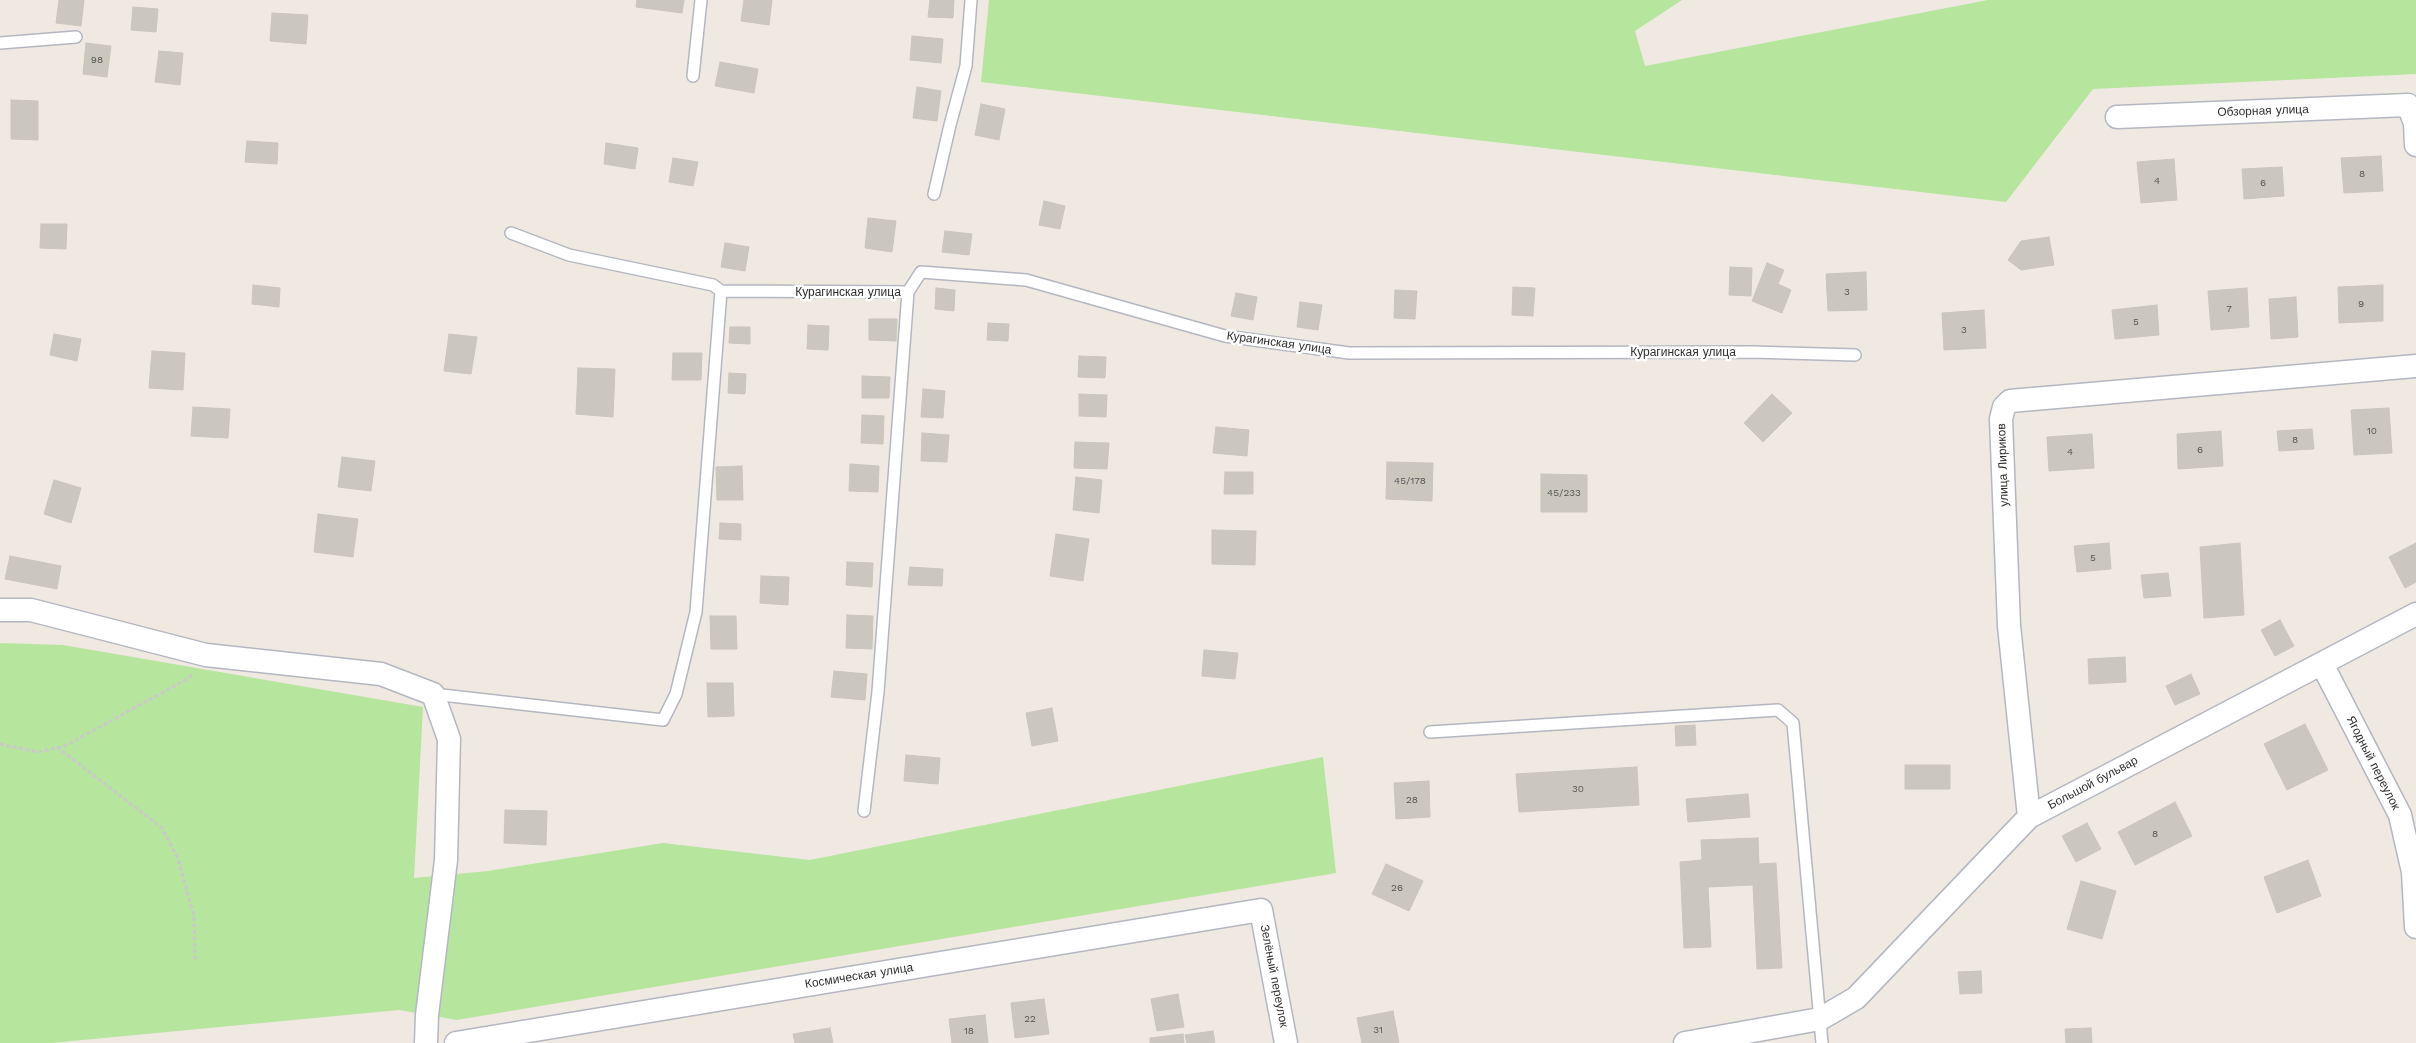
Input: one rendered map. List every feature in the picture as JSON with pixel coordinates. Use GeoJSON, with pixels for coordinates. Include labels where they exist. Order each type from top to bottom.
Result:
{"type":"FeatureCollection","features":[{"type":"Feature","properties":{"kind":"street","name":"Обзорная улица"},"geometry":{"type":"LineString","coordinates":[[2117,117],[2408,105],[2415,123],[2416,145]]}},
{"type":"Feature","properties":{"kind":"street","name":"улица Лириков"},"geometry":{"type":"LineString","coordinates":[[2029,817],[2009,626],[2001,419],[2004,407],[2010,402],[2416,366]]}},
{"type":"Feature","properties":{"kind":"street"},"geometry":{"type":"LineString","coordinates":[[0,610],[31,610],[206,655],[382,674],[433,694],[450,739],[446,860],[427,1015],[426,1043]]}},
{"type":"Feature","properties":{"kind":"street","name":"Большой бульвар"},"geometry":{"type":"LineString","coordinates":[[1820,1020],[1856,998],[2029,817],[2416,614]]}},
{"type":"Feature","properties":{"kind":"street","name":"Ягодный переулок"},"geometry":{"type":"LineString","coordinates":[[2322,664],[2400,815],[2413,872],[2416,926]]}},
{"type":"Feature","properties":{"kind":"street","name":"Космическая улица"},"geometry":{"type":"LineString","coordinates":[[456,1043],[1261,910]]}},
{"type":"Feature","properties":{"kind":"street","name":"Зелёный переулок"},"geometry":{"type":"LineString","coordinates":[[1261,910],[1286,1043]]}},
{"type":"Feature","properties":{"kind":"street"},"geometry":{"type":"LineString","coordinates":[[1685,1043],[1820,1020]]}},
{"type":"Feature","properties":{"kind":"lane"},"geometry":{"type":"LineString","coordinates":[[692,76],[701,0]]}},
{"type":"Feature","properties":{"kind":"lane"},"geometry":{"type":"LineString","coordinates":[[934,194],[966,66],[971,0]]}},
{"type":"Feature","properties":{"kind":"lane"},"geometry":{"type":"LineString","coordinates":[[0,43],[76,37]]}},
{"type":"Feature","properties":{"kind":"lane"},"geometry":{"type":"LineString","coordinates":[[433,694],[662,720],[676,694],[696,612],[721,291],[713,285],[569,255],[511,233]]}},
{"type":"Feature","properties":{"kind":"lane","name":"Курагинская улица"},"geometry":{"type":"LineString","coordinates":[[721,291],[908,292],[921,272],[1026,280],[1225,336],[1349,353],[1752,352],[1855,356]]}},
{"type":"Feature","properties":{"kind":"lane"},"geometry":{"type":"LineString","coordinates":[[864,811],[878,692],[908,292]]}},
{"type":"Feature","properties":{"kind":"lane"},"geometry":{"type":"LineString","coordinates":[[1430,732],[1778,710],[1792,723],[1822,1043]]}},
{"type":"Feature","properties":{"kind":"path"},"geometry":{"type":"LineString","coordinates":[[0,744],[38,752],[65,746],[189,678],[206,655]]}},
{"type":"Feature","properties":{"kind":"path"},"geometry":{"type":"LineString","coordinates":[[57,747],[162,828],[178,859],[194,916],[195,960]]}},
{"type":"Feature","properties":{"kind":"green space"},"geometry":{"type":"Polygon","coordinates":[[[989,0],[1682,0],[1635,31],[1645,66],[1988,0],[2416,0],[2416,74],[2093,89],[2006,202],[981,82],[989,0]]]}},
{"type":"Feature","properties":{"kind":"green space"},"geometry":{"type":"Polygon","coordinates":[[[0,643],[63,645],[423,707],[414,878],[488,871],[663,843],[810,860],[1323,757],[1336,873],[457,1020],[399,1010],[51,1043],[0,1043],[0,643]]]}},
{"type":"Feature","properties":{"kind":"building"},"geometry":{"type":"Polygon","coordinates":[[[59,0],[84,0],[81,26],[56,23],[59,0]]]}},
{"type":"Feature","properties":{"kind":"building"},"geometry":{"type":"Polygon","coordinates":[[[637,0],[684,0],[682,13],[636,7],[637,0]]]}},
{"type":"Feature","properties":{"kind":"building"},"geometry":{"type":"Polygon","coordinates":[[[744,0],[772,0],[769,25],[741,21],[744,0]]]}},
{"type":"Feature","properties":{"kind":"building"},"geometry":{"type":"Polygon","coordinates":[[[930,0],[954,0],[953,18],[928,17],[930,0]]]}},
{"type":"Feature","properties":{"kind":"building"},"geometry":{"type":"Polygon","coordinates":[[[133,7],[158,9],[156,32],[131,30],[133,7]]]}},
{"type":"Feature","properties":{"kind":"building"},"geometry":{"type":"Polygon","coordinates":[[[272,13],[308,15],[306,44],[270,41],[272,13]]]}},
{"type":"Feature","properties":{"kind":"building"},"geometry":{"type":"Polygon","coordinates":[[[912,36],[943,39],[941,63],[910,60],[912,36]]]}},
{"type":"Feature","properties":{"kind":"building"},"geometry":{"type":"Polygon","coordinates":[[[86,43],[111,46],[107,77],[83,74],[86,43]]]}},
{"type":"Feature","properties":{"kind":"building"},"geometry":{"type":"Polygon","coordinates":[[[159,51],[183,53],[180,85],[155,82],[159,51]]]}},
{"type":"Feature","properties":{"kind":"building"},"geometry":{"type":"Polygon","coordinates":[[[720,62],[758,69],[754,93],[715,86],[720,62]]]}},
{"type":"Feature","properties":{"kind":"building"},"geometry":{"type":"Polygon","coordinates":[[[917,87],[941,91],[937,121],[913,118],[917,87]]]}},
{"type":"Feature","properties":{"kind":"building"},"geometry":{"type":"Polygon","coordinates":[[[11,100],[38,101],[38,140],[11,139],[11,100]]]}},
{"type":"Feature","properties":{"kind":"building"},"geometry":{"type":"Polygon","coordinates":[[[981,104],[1005,109],[999,140],[975,135],[981,104]]]}},
{"type":"Feature","properties":{"kind":"building"},"geometry":{"type":"Polygon","coordinates":[[[247,141],[278,143],[277,164],[245,162],[247,141]]]}},
{"type":"Feature","properties":{"kind":"building"},"geometry":{"type":"Polygon","coordinates":[[[606,143],[638,148],[635,169],[604,164],[606,143]]]}},
{"type":"Feature","properties":{"kind":"building"},"geometry":{"type":"Polygon","coordinates":[[[2381,156],[2383,191],[2344,193],[2341,158],[2381,156]]]}},
{"type":"Feature","properties":{"kind":"building"},"geometry":{"type":"Polygon","coordinates":[[[673,158],[698,162],[693,186],[669,182],[673,158]]]}},
{"type":"Feature","properties":{"kind":"building"},"geometry":{"type":"Polygon","coordinates":[[[2174,159],[2177,200],[2141,203],[2137,162],[2174,159]]]}},
{"type":"Feature","properties":{"kind":"building"},"geometry":{"type":"Polygon","coordinates":[[[2282,167],[2284,196],[2244,199],[2242,169],[2282,167]]]}},
{"type":"Feature","properties":{"kind":"building"},"geometry":{"type":"Polygon","coordinates":[[[1044,201],[1065,206],[1060,229],[1039,225],[1044,201]]]}},
{"type":"Feature","properties":{"kind":"building"},"geometry":{"type":"Polygon","coordinates":[[[868,218],[896,221],[892,252],[865,248],[868,218]]]}},
{"type":"Feature","properties":{"kind":"building"},"geometry":{"type":"Polygon","coordinates":[[[41,224],[67,224],[66,249],[40,248],[41,224]]]}},
{"type":"Feature","properties":{"kind":"building"},"geometry":{"type":"Polygon","coordinates":[[[945,231],[972,234],[969,255],[942,252],[945,231]]]}},
{"type":"Feature","properties":{"kind":"building"},"geometry":{"type":"Polygon","coordinates":[[[2049,237],[2054,265],[2021,270],[2008,260],[2021,241],[2049,237]]]}},
{"type":"Feature","properties":{"kind":"building"},"geometry":{"type":"Polygon","coordinates":[[[725,243],[749,247],[745,271],[721,267],[725,243]]]}},
{"type":"Feature","properties":{"kind":"building"},"geometry":{"type":"Polygon","coordinates":[[[1767,263],[1784,270],[1778,284],[1791,290],[1782,313],[1752,301],[1767,263]]]}},
{"type":"Feature","properties":{"kind":"building"},"geometry":{"type":"Polygon","coordinates":[[[1730,267],[1752,268],[1751,296],[1729,295],[1730,267]]]}},
{"type":"Feature","properties":{"kind":"building"},"geometry":{"type":"Polygon","coordinates":[[[1866,272],[1867,310],[1828,311],[1826,274],[1866,272]]]}},
{"type":"Feature","properties":{"kind":"building"},"geometry":{"type":"Polygon","coordinates":[[[253,285],[280,288],[279,307],[252,304],[253,285]]]}},
{"type":"Feature","properties":{"kind":"building"},"geometry":{"type":"Polygon","coordinates":[[[2383,285],[2383,321],[2339,323],[2338,287],[2383,285]]]}},
{"type":"Feature","properties":{"kind":"building"},"geometry":{"type":"Polygon","coordinates":[[[1513,287],[1535,288],[1533,316],[1512,315],[1513,287]]]}},
{"type":"Feature","properties":{"kind":"building"},"geometry":{"type":"Polygon","coordinates":[[[936,288],[955,290],[954,311],[935,309],[936,288]]]}},
{"type":"Feature","properties":{"kind":"building"},"geometry":{"type":"Polygon","coordinates":[[[2247,288],[2249,327],[2211,330],[2208,291],[2247,288]]]}},
{"type":"Feature","properties":{"kind":"building"},"geometry":{"type":"Polygon","coordinates":[[[1395,290],[1417,291],[1415,319],[1394,318],[1395,290]]]}},
{"type":"Feature","properties":{"kind":"building"},"geometry":{"type":"Polygon","coordinates":[[[1236,293],[1257,297],[1253,320],[1231,316],[1236,293]]]}},
{"type":"Feature","properties":{"kind":"building"},"geometry":{"type":"Polygon","coordinates":[[[2296,297],[2298,337],[2271,339],[2269,299],[2296,297]]]}},
{"type":"Feature","properties":{"kind":"building"},"geometry":{"type":"Polygon","coordinates":[[[1300,302],[1322,305],[1318,330],[1297,327],[1300,302]]]}},
{"type":"Feature","properties":{"kind":"building"},"geometry":{"type":"Polygon","coordinates":[[[2157,305],[2159,335],[2115,339],[2112,310],[2157,305]]]}},
{"type":"Feature","properties":{"kind":"building"},"geometry":{"type":"Polygon","coordinates":[[[1984,310],[1986,348],[1944,350],[1942,313],[1984,310]]]}},
{"type":"Feature","properties":{"kind":"building"},"geometry":{"type":"Polygon","coordinates":[[[869,319],[897,319],[896,341],[869,340],[869,319]]]}},
{"type":"Feature","properties":{"kind":"building"},"geometry":{"type":"Polygon","coordinates":[[[988,323],[1009,324],[1008,341],[987,340],[988,323]]]}},
{"type":"Feature","properties":{"kind":"building"},"geometry":{"type":"Polygon","coordinates":[[[808,325],[829,326],[828,350],[807,349],[808,325]]]}},
{"type":"Feature","properties":{"kind":"building"},"geometry":{"type":"Polygon","coordinates":[[[730,327],[750,327],[750,344],[729,343],[730,327]]]}},
{"type":"Feature","properties":{"kind":"building"},"geometry":{"type":"Polygon","coordinates":[[[54,334],[81,339],[77,361],[50,355],[54,334]]]}},
{"type":"Feature","properties":{"kind":"building"},"geometry":{"type":"Polygon","coordinates":[[[449,334],[477,337],[471,374],[444,371],[449,334]]]}},
{"type":"Feature","properties":{"kind":"building"},"geometry":{"type":"Polygon","coordinates":[[[152,351],[185,353],[183,390],[149,388],[152,351]]]}},
{"type":"Feature","properties":{"kind":"building"},"geometry":{"type":"Polygon","coordinates":[[[673,353],[702,353],[701,380],[672,380],[673,353]]]}},
{"type":"Feature","properties":{"kind":"building"},"geometry":{"type":"Polygon","coordinates":[[[1079,356],[1106,357],[1105,378],[1078,377],[1079,356]]]}},
{"type":"Feature","properties":{"kind":"building"},"geometry":{"type":"Polygon","coordinates":[[[578,368],[615,369],[613,417],[576,414],[578,368]]]}},
{"type":"Feature","properties":{"kind":"building"},"geometry":{"type":"Polygon","coordinates":[[[729,373],[746,374],[745,394],[728,393],[729,373]]]}},
{"type":"Feature","properties":{"kind":"building"},"geometry":{"type":"Polygon","coordinates":[[[862,376],[890,377],[889,398],[862,398],[862,376]]]}},
{"type":"Feature","properties":{"kind":"building"},"geometry":{"type":"Polygon","coordinates":[[[923,389],[945,391],[943,418],[921,417],[923,389]]]}},
{"type":"Feature","properties":{"kind":"building"},"geometry":{"type":"Polygon","coordinates":[[[1079,394],[1107,395],[1106,417],[1079,416],[1079,394]]]}},
{"type":"Feature","properties":{"kind":"building"},"geometry":{"type":"Polygon","coordinates":[[[1772,394],[1792,413],[1763,442],[1744,423],[1772,394]]]}},
{"type":"Feature","properties":{"kind":"building"},"geometry":{"type":"Polygon","coordinates":[[[193,407],[230,409],[228,438],[191,436],[193,407]]]}},
{"type":"Feature","properties":{"kind":"building"},"geometry":{"type":"Polygon","coordinates":[[[2389,408],[2392,453],[2354,455],[2351,410],[2389,408]]]}},
{"type":"Feature","properties":{"kind":"building"},"geometry":{"type":"Polygon","coordinates":[[[862,415],[884,416],[883,444],[861,443],[862,415]]]}},
{"type":"Feature","properties":{"kind":"building"},"geometry":{"type":"Polygon","coordinates":[[[1216,427],[1249,430],[1247,456],[1213,453],[1216,427]]]}},
{"type":"Feature","properties":{"kind":"building"},"geometry":{"type":"Polygon","coordinates":[[[2312,429],[2314,449],[2279,451],[2277,431],[2312,429]]]}},
{"type":"Feature","properties":{"kind":"building"},"geometry":{"type":"Polygon","coordinates":[[[2221,431],[2223,466],[2178,469],[2177,434],[2221,431]]]}},
{"type":"Feature","properties":{"kind":"building"},"geometry":{"type":"Polygon","coordinates":[[[922,433],[949,435],[947,462],[921,461],[922,433]]]}},
{"type":"Feature","properties":{"kind":"building"},"geometry":{"type":"Polygon","coordinates":[[[2092,434],[2094,468],[2049,471],[2047,437],[2092,434]]]}},
{"type":"Feature","properties":{"kind":"building"},"geometry":{"type":"Polygon","coordinates":[[[1075,442],[1109,443],[1107,469],[1074,468],[1075,442]]]}},
{"type":"Feature","properties":{"kind":"building"},"geometry":{"type":"Polygon","coordinates":[[[342,457],[375,461],[371,491],[338,487],[342,457]]]}},
{"type":"Feature","properties":{"kind":"building"},"geometry":{"type":"Polygon","coordinates":[[[1387,462],[1433,463],[1432,501],[1386,499],[1387,462]]]}},
{"type":"Feature","properties":{"kind":"building"},"geometry":{"type":"Polygon","coordinates":[[[850,464],[879,466],[878,492],[849,491],[850,464]]]}},
{"type":"Feature","properties":{"kind":"building"},"geometry":{"type":"Polygon","coordinates":[[[742,466],[743,500],[717,500],[716,467],[742,466]]]}},
{"type":"Feature","properties":{"kind":"building"},"geometry":{"type":"Polygon","coordinates":[[[1225,472],[1253,472],[1253,494],[1224,494],[1225,472]]]}},
{"type":"Feature","properties":{"kind":"building"},"geometry":{"type":"Polygon","coordinates":[[[1541,474],[1587,475],[1587,512],[1541,512],[1541,474]]]}},
{"type":"Feature","properties":{"kind":"building"},"geometry":{"type":"Polygon","coordinates":[[[1076,477],[1102,480],[1099,513],[1073,510],[1076,477]]]}},
{"type":"Feature","properties":{"kind":"building"},"geometry":{"type":"Polygon","coordinates":[[[54,480],[81,488],[71,523],[44,514],[54,480]]]}},
{"type":"Feature","properties":{"kind":"building"},"geometry":{"type":"Polygon","coordinates":[[[318,514],[358,519],[353,557],[314,552],[318,514]]]}},
{"type":"Feature","properties":{"kind":"building"},"geometry":{"type":"Polygon","coordinates":[[[720,523],[741,524],[741,540],[719,539],[720,523]]]}},
{"type":"Feature","properties":{"kind":"building"},"geometry":{"type":"Polygon","coordinates":[[[1212,530],[1256,531],[1255,565],[1212,564],[1212,530]]]}},
{"type":"Feature","properties":{"kind":"building"},"geometry":{"type":"Polygon","coordinates":[[[1056,534],[1089,539],[1083,581],[1050,576],[1056,534]]]}},
{"type":"Feature","properties":{"kind":"building"},"geometry":{"type":"Polygon","coordinates":[[[2109,543],[2111,569],[2077,572],[2074,546],[2109,543]]]}},
{"type":"Feature","properties":{"kind":"building"},"geometry":{"type":"Polygon","coordinates":[[[2240,543],[2244,615],[2204,618],[2200,547],[2240,543]]]}},
{"type":"Feature","properties":{"kind":"building"},"geometry":{"type":"Polygon","coordinates":[[[2416,543],[2416,582],[2405,588],[2389,557],[2416,543]]]}},
{"type":"Feature","properties":{"kind":"building"},"geometry":{"type":"Polygon","coordinates":[[[10,556],[61,566],[57,589],[5,579],[10,556]]]}},
{"type":"Feature","properties":{"kind":"building"},"geometry":{"type":"Polygon","coordinates":[[[847,562],[873,563],[872,587],[846,585],[847,562]]]}},
{"type":"Feature","properties":{"kind":"building"},"geometry":{"type":"Polygon","coordinates":[[[910,567],[943,569],[942,586],[908,585],[910,567]]]}},
{"type":"Feature","properties":{"kind":"building"},"geometry":{"type":"Polygon","coordinates":[[[2168,573],[2171,596],[2144,598],[2141,575],[2168,573]]]}},
{"type":"Feature","properties":{"kind":"building"},"geometry":{"type":"Polygon","coordinates":[[[761,576],[789,577],[788,605],[760,603],[761,576]]]}},
{"type":"Feature","properties":{"kind":"building"},"geometry":{"type":"Polygon","coordinates":[[[847,615],[873,616],[872,649],[846,648],[847,615]]]}},
{"type":"Feature","properties":{"kind":"building"},"geometry":{"type":"Polygon","coordinates":[[[710,616],[736,616],[737,649],[711,649],[710,616]]]}},
{"type":"Feature","properties":{"kind":"building"},"geometry":{"type":"Polygon","coordinates":[[[2280,620],[2294,646],[2275,656],[2261,630],[2280,620]]]}},
{"type":"Feature","properties":{"kind":"building"},"geometry":{"type":"Polygon","coordinates":[[[1204,650],[1238,653],[1235,679],[1202,676],[1204,650]]]}},
{"type":"Feature","properties":{"kind":"building"},"geometry":{"type":"Polygon","coordinates":[[[2125,657],[2126,682],[2089,684],[2088,659],[2125,657]]]}},
{"type":"Feature","properties":{"kind":"building"},"geometry":{"type":"Polygon","coordinates":[[[834,671],[867,674],[865,700],[831,697],[834,671]]]}},
{"type":"Feature","properties":{"kind":"building"},"geometry":{"type":"Polygon","coordinates":[[[2191,674],[2200,694],[2175,705],[2166,686],[2191,674]]]}},
{"type":"Feature","properties":{"kind":"building"},"geometry":{"type":"Polygon","coordinates":[[[707,683],[733,683],[734,716],[708,717],[707,683]]]}},
{"type":"Feature","properties":{"kind":"building"},"geometry":{"type":"Polygon","coordinates":[[[1052,708],[1058,741],[1032,746],[1026,713],[1052,708]]]}},
{"type":"Feature","properties":{"kind":"building"},"geometry":{"type":"Polygon","coordinates":[[[2305,724],[2328,770],[2287,790],[2264,744],[2305,724]]]}},
{"type":"Feature","properties":{"kind":"building"},"geometry":{"type":"Polygon","coordinates":[[[1695,725],[1696,745],[1676,746],[1675,726],[1695,725]]]}},
{"type":"Feature","properties":{"kind":"building"},"geometry":{"type":"Polygon","coordinates":[[[906,755],[940,758],[938,784],[904,781],[906,755]]]}},
{"type":"Feature","properties":{"kind":"building"},"geometry":{"type":"Polygon","coordinates":[[[1905,765],[1950,765],[1950,789],[1905,789],[1905,765]]]}},
{"type":"Feature","properties":{"kind":"building"},"geometry":{"type":"Polygon","coordinates":[[[1637,767],[1639,805],[1519,812],[1516,774],[1637,767]]]}},
{"type":"Feature","properties":{"kind":"building"},"geometry":{"type":"Polygon","coordinates":[[[1429,781],[1430,817],[1396,819],[1394,783],[1429,781]]]}},
{"type":"Feature","properties":{"kind":"building"},"geometry":{"type":"Polygon","coordinates":[[[1748,794],[1750,817],[1688,822],[1686,799],[1748,794]]]}},
{"type":"Feature","properties":{"kind":"building"},"geometry":{"type":"Polygon","coordinates":[[[2175,802],[2192,836],[2135,865],[2118,832],[2175,802]]]}},
{"type":"Feature","properties":{"kind":"building"},"geometry":{"type":"Polygon","coordinates":[[[505,810],[547,811],[546,845],[504,843],[505,810]]]}},
{"type":"Feature","properties":{"kind":"building"},"geometry":{"type":"Polygon","coordinates":[[[2087,823],[2101,849],[2076,862],[2062,836],[2087,823]]]}},
{"type":"Feature","properties":{"kind":"building"},"geometry":{"type":"Polygon","coordinates":[[[1758,838],[1759,864],[1776,863],[1782,968],[1757,969],[1753,885],[1708,887],[1711,947],[1684,948],[1680,862],[1702,860],[1701,840],[1758,838]]]}},
{"type":"Feature","properties":{"kind":"building"},"geometry":{"type":"Polygon","coordinates":[[[2308,860],[2321,896],[2277,913],[2264,877],[2308,860]]]}},
{"type":"Feature","properties":{"kind":"building"},"geometry":{"type":"Polygon","coordinates":[[[1386,864],[1423,881],[1409,911],[1372,894],[1386,864]]]}},
{"type":"Feature","properties":{"kind":"building"},"geometry":{"type":"Polygon","coordinates":[[[2081,881],[2116,891],[2102,939],[2067,929],[2081,881]]]}},
{"type":"Feature","properties":{"kind":"building"},"geometry":{"type":"Polygon","coordinates":[[[1981,971],[1982,993],[1960,994],[1958,972],[1981,971]]]}},
{"type":"Feature","properties":{"kind":"building"},"geometry":{"type":"Polygon","coordinates":[[[1178,994],[1184,1027],[1157,1031],[1151,999],[1178,994]]]}},
{"type":"Feature","properties":{"kind":"building"},"geometry":{"type":"Polygon","coordinates":[[[1044,999],[1049,1034],[1015,1038],[1011,1003],[1044,999]]]}},
{"type":"Feature","properties":{"kind":"building"},"geometry":{"type":"Polygon","coordinates":[[[1393,1011],[1399,1043],[1362,1043],[1357,1018],[1393,1011]]]}},
{"type":"Feature","properties":{"kind":"building"},"geometry":{"type":"Polygon","coordinates":[[[985,1015],[988,1043],[952,1043],[949,1019],[985,1015]]]}},
{"type":"Feature","properties":{"kind":"building"},"geometry":{"type":"Polygon","coordinates":[[[830,1028],[833,1043],[795,1043],[793,1034],[830,1028]]]}},
{"type":"Feature","properties":{"kind":"building"},"geometry":{"type":"Polygon","coordinates":[[[2091,1028],[2092,1043],[2066,1043],[2065,1029],[2091,1028]]]}},
{"type":"Feature","properties":{"kind":"building"},"geometry":{"type":"Polygon","coordinates":[[[1213,1031],[1215,1043],[1187,1043],[1185,1035],[1213,1031]]]}},
{"type":"Feature","properties":{"kind":"building"},"geometry":{"type":"Polygon","coordinates":[[[1183,1034],[1184,1043],[1150,1043],[1150,1038],[1183,1034]]]}}]}
